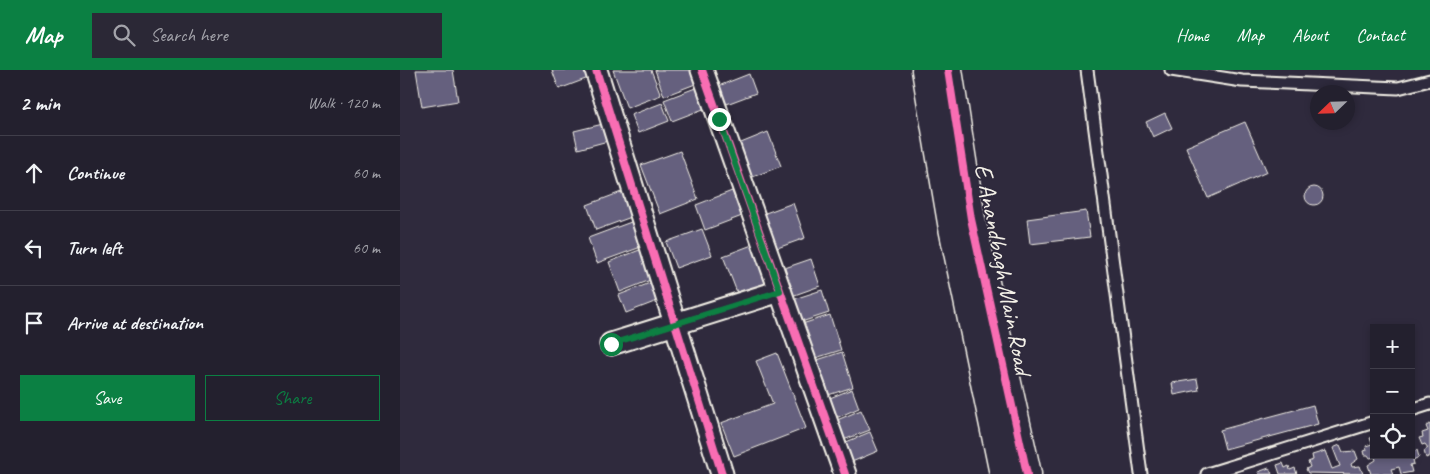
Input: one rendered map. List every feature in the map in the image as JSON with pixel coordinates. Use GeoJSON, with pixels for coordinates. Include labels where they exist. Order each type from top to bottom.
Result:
{"type":"FeatureCollection","features":[{"type":"Feature","properties":{"kind":"street"},"geometry":{"type":"LineString","coordinates":[[596,70],[722,474]]}},
{"type":"Feature","properties":{"kind":"street"},"geometry":{"type":"LineString","coordinates":[[702,70],[844,474]]}},
{"type":"Feature","properties":{"kind":"street","name":"E Anandbagh Main Road"},"geometry":{"type":"LineString","coordinates":[[926,70],[952,223],[1004,474]]}},
{"type":"Feature","properties":{"kind":"street","name":"E Anandbagh Main Road"},"geometry":{"type":"LineString","coordinates":[[948,70],[971,219],[1027,474]]}},
{"type":"Feature","properties":{"kind":"street"},"geometry":{"type":"LineString","coordinates":[[611,344],[780,291]]}},
{"type":"Feature","properties":{"kind":"lane"},"geometry":{"type":"LineString","coordinates":[[1087,70],[1141,474]]}},
{"type":"Feature","properties":{"kind":"lane"},"geometry":{"type":"LineString","coordinates":[[1171,70],[1242,81],[1398,88],[1430,80]]}},
{"type":"Feature","properties":{"kind":"lane"},"geometry":{"type":"LineString","coordinates":[[1415,409],[1430,404]]}},
{"type":"Feature","properties":{"kind":"lane"},"geometry":{"type":"LineString","coordinates":[[1207,474],[1370,423]]}},
{"type":"Feature","properties":{"kind":"building"},"geometry":{"type":"Polygon","coordinates":[[[416,70],[453,70],[458,101],[422,107],[416,70]]]}},
{"type":"Feature","properties":{"kind":"building"},"geometry":{"type":"Polygon","coordinates":[[[552,70],[588,70],[591,77],[559,89],[552,70]]]}},
{"type":"Feature","properties":{"kind":"building"},"geometry":{"type":"Polygon","coordinates":[[[613,70],[651,70],[661,95],[627,108],[613,70]]]}},
{"type":"Feature","properties":{"kind":"building"},"geometry":{"type":"Polygon","coordinates":[[[655,70],[693,70],[698,83],[664,96],[655,70]]]}},
{"type":"Feature","properties":{"kind":"building"},"geometry":{"type":"Polygon","coordinates":[[[749,74],[756,93],[724,105],[716,87],[749,74]]]}},
{"type":"Feature","properties":{"kind":"building"},"geometry":{"type":"Polygon","coordinates":[[[698,87],[706,108],[672,121],[664,100],[698,87]]]}},
{"type":"Feature","properties":{"kind":"building"},"geometry":{"type":"Polygon","coordinates":[[[662,103],[669,121],[638,133],[631,115],[662,103]]]}},
{"type":"Feature","properties":{"kind":"building"},"geometry":{"type":"Polygon","coordinates":[[[1165,113],[1172,128],[1153,137],[1146,122],[1165,113]]]}},
{"type":"Feature","properties":{"kind":"building"},"geometry":{"type":"Polygon","coordinates":[[[1245,122],[1267,172],[1208,198],[1186,147],[1245,122]]]}},
{"type":"Feature","properties":{"kind":"building"},"geometry":{"type":"Polygon","coordinates":[[[603,124],[608,141],[578,149],[574,131],[603,124]]]}},
{"type":"Feature","properties":{"kind":"building"},"geometry":{"type":"Polygon","coordinates":[[[768,132],[781,166],[750,178],[736,145],[768,132]]]}},
{"type":"Feature","properties":{"kind":"building"},"geometry":{"type":"Polygon","coordinates":[[[680,151],[698,199],[660,214],[641,165],[680,151]]]}},
{"type":"Feature","properties":{"kind":"building"},"geometry":{"type":"Polygon","coordinates":[[[1314,187],[1320,190],[1323,196],[1320,202],[1314,205],[1308,202],[1305,196],[1308,190],[1314,187]]]}},
{"type":"Feature","properties":{"kind":"building"},"geometry":{"type":"Polygon","coordinates":[[[624,191],[634,216],[596,230],[587,205],[624,191]]]}},
{"type":"Feature","properties":{"kind":"building"},"geometry":{"type":"Polygon","coordinates":[[[732,191],[742,216],[705,230],[696,205],[732,191]]]}},
{"type":"Feature","properties":{"kind":"building"},"geometry":{"type":"Polygon","coordinates":[[[793,203],[805,238],[772,250],[760,215],[793,203]]]}},
{"type":"Feature","properties":{"kind":"building"},"geometry":{"type":"Polygon","coordinates":[[[1086,211],[1090,237],[1030,244],[1027,219],[1086,211]]]}},
{"type":"Feature","properties":{"kind":"building"},"geometry":{"type":"Polygon","coordinates":[[[631,222],[641,247],[597,263],[588,238],[631,222]]]}},
{"type":"Feature","properties":{"kind":"building"},"geometry":{"type":"Polygon","coordinates":[[[702,229],[712,255],[676,268],[666,242],[702,229]]]}},
{"type":"Feature","properties":{"kind":"building"},"geometry":{"type":"Polygon","coordinates":[[[752,245],[767,285],[738,295],[723,256],[752,245]]]}},
{"type":"Feature","properties":{"kind":"building"},"geometry":{"type":"Polygon","coordinates":[[[642,249],[653,279],[620,292],[609,262],[642,249]]]}},
{"type":"Feature","properties":{"kind":"building"},"geometry":{"type":"Polygon","coordinates":[[[811,259],[820,286],[789,297],[779,270],[811,259]]]}},
{"type":"Feature","properties":{"kind":"building"},"geometry":{"type":"Polygon","coordinates":[[[650,283],[657,301],[626,313],[619,295],[650,283]]]}},
{"type":"Feature","properties":{"kind":"building"},"geometry":{"type":"Polygon","coordinates":[[[822,290],[829,313],[795,324],[788,301],[822,290]]]}},
{"type":"Feature","properties":{"kind":"building"},"geometry":{"type":"Polygon","coordinates":[[[830,315],[841,350],[809,360],[799,325],[830,315]]]}},
{"type":"Feature","properties":{"kind":"building"},"geometry":{"type":"Polygon","coordinates":[[[842,352],[853,387],[822,397],[811,362],[842,352]]]}},
{"type":"Feature","properties":{"kind":"building"},"geometry":{"type":"Polygon","coordinates":[[[777,353],[806,428],[734,456],[721,423],[773,404],[756,361],[777,353]]]}},
{"type":"Feature","properties":{"kind":"building"},"geometry":{"type":"Polygon","coordinates":[[[1197,379],[1199,390],[1174,395],[1172,383],[1197,379]]]}},
{"type":"Feature","properties":{"kind":"building"},"geometry":{"type":"Polygon","coordinates":[[[852,389],[859,408],[829,421],[820,402],[852,389]]]}},
{"type":"Feature","properties":{"kind":"building"},"geometry":{"type":"Polygon","coordinates":[[[1313,405],[1318,424],[1225,449],[1220,430],[1313,405]]]}},
{"type":"Feature","properties":{"kind":"building"},"geometry":{"type":"Polygon","coordinates":[[[861,410],[870,430],[838,442],[830,423],[861,410]]]}},
{"type":"Feature","properties":{"kind":"building"},"geometry":{"type":"Polygon","coordinates":[[[1430,424],[1430,456],[1426,458],[1424,451],[1428,448],[1425,444],[1422,445],[1419,438],[1423,437],[1422,433],[1428,431],[1426,426],[1430,424]]]}},
{"type":"Feature","properties":{"kind":"building"},"geometry":{"type":"Polygon","coordinates":[[[870,432],[878,451],[847,464],[839,445],[870,432]]]}},
{"type":"Feature","properties":{"kind":"building"},"geometry":{"type":"Polygon","coordinates":[[[1340,445],[1343,452],[1355,451],[1358,459],[1351,464],[1352,467],[1360,466],[1363,474],[1308,473],[1306,469],[1310,467],[1308,462],[1313,460],[1312,455],[1325,451],[1332,469],[1340,466],[1333,448],[1340,445]]]}},
{"type":"Feature","properties":{"kind":"building"},"geometry":{"type":"Polygon","coordinates":[[[1370,445],[1370,458],[1368,455],[1365,455],[1366,446],[1370,445]]]}},
{"type":"Feature","properties":{"kind":"building"},"geometry":{"type":"Polygon","coordinates":[[[1417,450],[1419,457],[1415,459],[1415,451],[1417,450]]]}},
{"type":"Feature","properties":{"kind":"building"},"geometry":{"type":"Polygon","coordinates":[[[1415,459],[1413,460],[1414,464],[1410,465],[1412,472],[1401,474],[1399,467],[1391,469],[1393,474],[1371,474],[1368,465],[1376,460],[1415,459]]]}},
{"type":"Feature","properties":{"kind":"building"},"geometry":{"type":"Polygon","coordinates":[[[1283,463],[1285,468],[1289,466],[1290,470],[1295,468],[1297,474],[1280,474],[1277,465],[1283,463]]]}},
{"type":"Feature","properties":{"kind":"building"},"geometry":{"type":"Polygon","coordinates":[[[1269,468],[1272,474],[1259,474],[1258,472],[1269,468]]]}},
{"type":"Feature","properties":{"kind":"cycle path"},"geometry":{"type":"LineString","coordinates":[[596,70],[722,474]]}},
{"type":"Feature","properties":{"kind":"cycle path"},"geometry":{"type":"LineString","coordinates":[[702,70],[845,474]]}},
{"type":"Feature","properties":{"kind":"cycle path"},"geometry":{"type":"LineString","coordinates":[[948,70],[971,219],[1027,474]]}},
{"type":"Feature","properties":{"kind":"route"},"geometry":{"type":"LineString","coordinates":[[611,344],[780,291],[719,119]]}}]}
